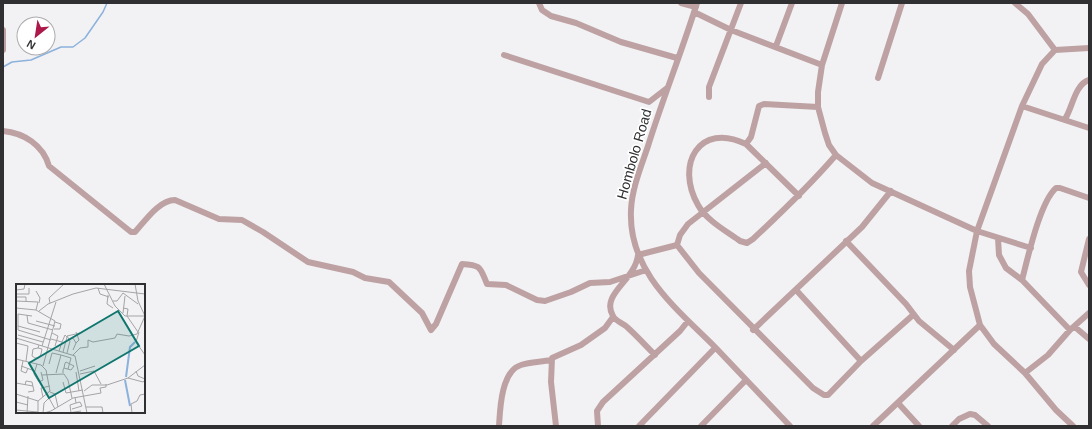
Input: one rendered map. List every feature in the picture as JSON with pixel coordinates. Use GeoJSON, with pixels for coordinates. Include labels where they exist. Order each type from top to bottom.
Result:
{"type":"FeatureCollection","features":[{"type":"Feature","properties":{"kind":"street"},"geometry":{"type":"LineString","coordinates":[[539,3],[542,10],[551,16],[576,23],[621,42],[677,58]]}},
{"type":"Feature","properties":{"kind":"street"},"geometry":{"type":"LineString","coordinates":[[681,3],[696,8],[731,30],[776,46],[799,57],[822,65]]}},
{"type":"Feature","properties":{"kind":"street"},"geometry":{"type":"LineString","coordinates":[[709,97],[709,88],[741,3]]}},
{"type":"Feature","properties":{"kind":"street"},"geometry":{"type":"LineString","coordinates":[[776,46],[792,3]]}},
{"type":"Feature","properties":{"kind":"street"},"geometry":{"type":"LineString","coordinates":[[842,3],[822,65],[818,92],[818,103],[829,145],[836,155],[872,183],[977,231],[1031,248]]}},
{"type":"Feature","properties":{"kind":"street"},"geometry":{"type":"LineString","coordinates":[[878,78],[902,3]]}},
{"type":"Feature","properties":{"kind":"street"},"geometry":{"type":"LineString","coordinates":[[1015,3],[1028,14],[1055,50]]}},
{"type":"Feature","properties":{"kind":"street","name":"Hombolo Road"},"geometry":{"type":"LineString","coordinates":[[696,8],[658,113],[636,184],[631,212],[633,236],[638,255],[652,281],[688,321],[716,348],[790,426]]}},
{"type":"Feature","properties":{"kind":"street"},"geometry":{"type":"LineString","coordinates":[[3,30],[3,50]]}},
{"type":"Feature","properties":{"kind":"street"},"geometry":{"type":"LineString","coordinates":[[1073,426],[1056,410],[1025,373],[994,344],[980,325],[970,287],[969,271],[977,231],[1022,106],[1042,64],[1055,50],[1089,48]]}},
{"type":"Feature","properties":{"kind":"street"},"geometry":{"type":"LineString","coordinates":[[504,54],[648,102],[667,88]]}},
{"type":"Feature","properties":{"kind":"street"},"geometry":{"type":"LineString","coordinates":[[1065,119],[1078,92],[1085,82],[1089,80]]}},
{"type":"Feature","properties":{"kind":"street"},"geometry":{"type":"LineString","coordinates":[[746,144],[751,137],[759,106],[764,104],[818,103]]}},
{"type":"Feature","properties":{"kind":"street"},"geometry":{"type":"LineString","coordinates":[[1022,106],[1089,128]]}},
{"type":"Feature","properties":{"kind":"street"},"geometry":{"type":"LineString","coordinates":[[3,126],[5,131],[35,142],[47,158],[49,166],[131,232],[135,232],[150,216],[170,200],[175,200],[219,218],[242,220],[308,262],[353,272],[365,278],[389,282],[422,313],[431,330],[436,324],[462,264],[477,266],[481,269],[487,284],[506,285],[537,300],[545,301],[571,292],[590,283],[610,282],[629,277],[646,270]]}},
{"type":"Feature","properties":{"kind":"street"},"geometry":{"type":"LineString","coordinates":[[799,196],[746,144],[730,138],[716,138],[704,142],[694,152],[690,159],[688,178],[693,197],[702,211],[740,241],[747,243],[753,240],[799,196],[836,155]]}},
{"type":"Feature","properties":{"kind":"street"},"geometry":{"type":"LineString","coordinates":[[677,245],[684,229],[702,211],[766,162]]}},
{"type":"Feature","properties":{"kind":"street"},"geometry":{"type":"LineString","coordinates":[[1022,280],[1048,195],[1053,190],[1060,188],[1089,198]]}},
{"type":"Feature","properties":{"kind":"street"},"geometry":{"type":"LineString","coordinates":[[753,330],[797,291],[846,241],[862,227],[891,191]]}},
{"type":"Feature","properties":{"kind":"street"},"geometry":{"type":"LineString","coordinates":[[998,238],[999,255],[1006,268],[1022,280],[1072,328],[1089,339]]}},
{"type":"Feature","properties":{"kind":"street"},"geometry":{"type":"LineString","coordinates":[[1089,239],[1081,272],[1089,285]]}},
{"type":"Feature","properties":{"kind":"street"},"geometry":{"type":"LineString","coordinates":[[846,241],[906,304],[913,315],[954,350]]}},
{"type":"Feature","properties":{"kind":"street"},"geometry":{"type":"LineString","coordinates":[[655,356],[626,326],[613,317],[609,305],[610,298],[629,277],[637,264],[638,255],[677,245]]}},
{"type":"Feature","properties":{"kind":"street"},"geometry":{"type":"LineString","coordinates":[[677,245],[699,273],[753,330],[813,388],[824,395],[831,393],[861,361],[913,315]]}},
{"type":"Feature","properties":{"kind":"street"},"geometry":{"type":"LineString","coordinates":[[797,291],[861,361]]}},
{"type":"Feature","properties":{"kind":"street"},"geometry":{"type":"LineString","coordinates":[[1025,373],[1048,354],[1072,328],[1089,313]]}},
{"type":"Feature","properties":{"kind":"street"},"geometry":{"type":"LineString","coordinates":[[499,426],[503,392],[511,371],[521,365],[551,360],[559,354],[581,346],[605,328],[613,317]]}},
{"type":"Feature","properties":{"kind":"street"},"geometry":{"type":"LineString","coordinates":[[598,426],[597,411],[603,402],[655,356],[688,321]]}},
{"type":"Feature","properties":{"kind":"street"},"geometry":{"type":"LineString","coordinates":[[873,426],[980,325]]}},
{"type":"Feature","properties":{"kind":"street"},"geometry":{"type":"LineString","coordinates":[[639,426],[716,348]]}},
{"type":"Feature","properties":{"kind":"street"},"geometry":{"type":"LineString","coordinates":[[551,360],[551,382],[556,426]]}},
{"type":"Feature","properties":{"kind":"street"},"geometry":{"type":"LineString","coordinates":[[701,426],[745,380]]}},
{"type":"Feature","properties":{"kind":"street"},"geometry":{"type":"LineString","coordinates":[[898,403],[919,426]]}},
{"type":"Feature","properties":{"kind":"street"},"geometry":{"type":"LineString","coordinates":[[952,426],[970,414],[975,415],[988,426]]}},
{"type":"Feature","properties":{"kind":"waterway"},"geometry":{"type":"LineString","coordinates":[[3,67],[12,62],[31,60],[61,47],[73,47],[85,38],[103,12],[107,3]]}}]}
